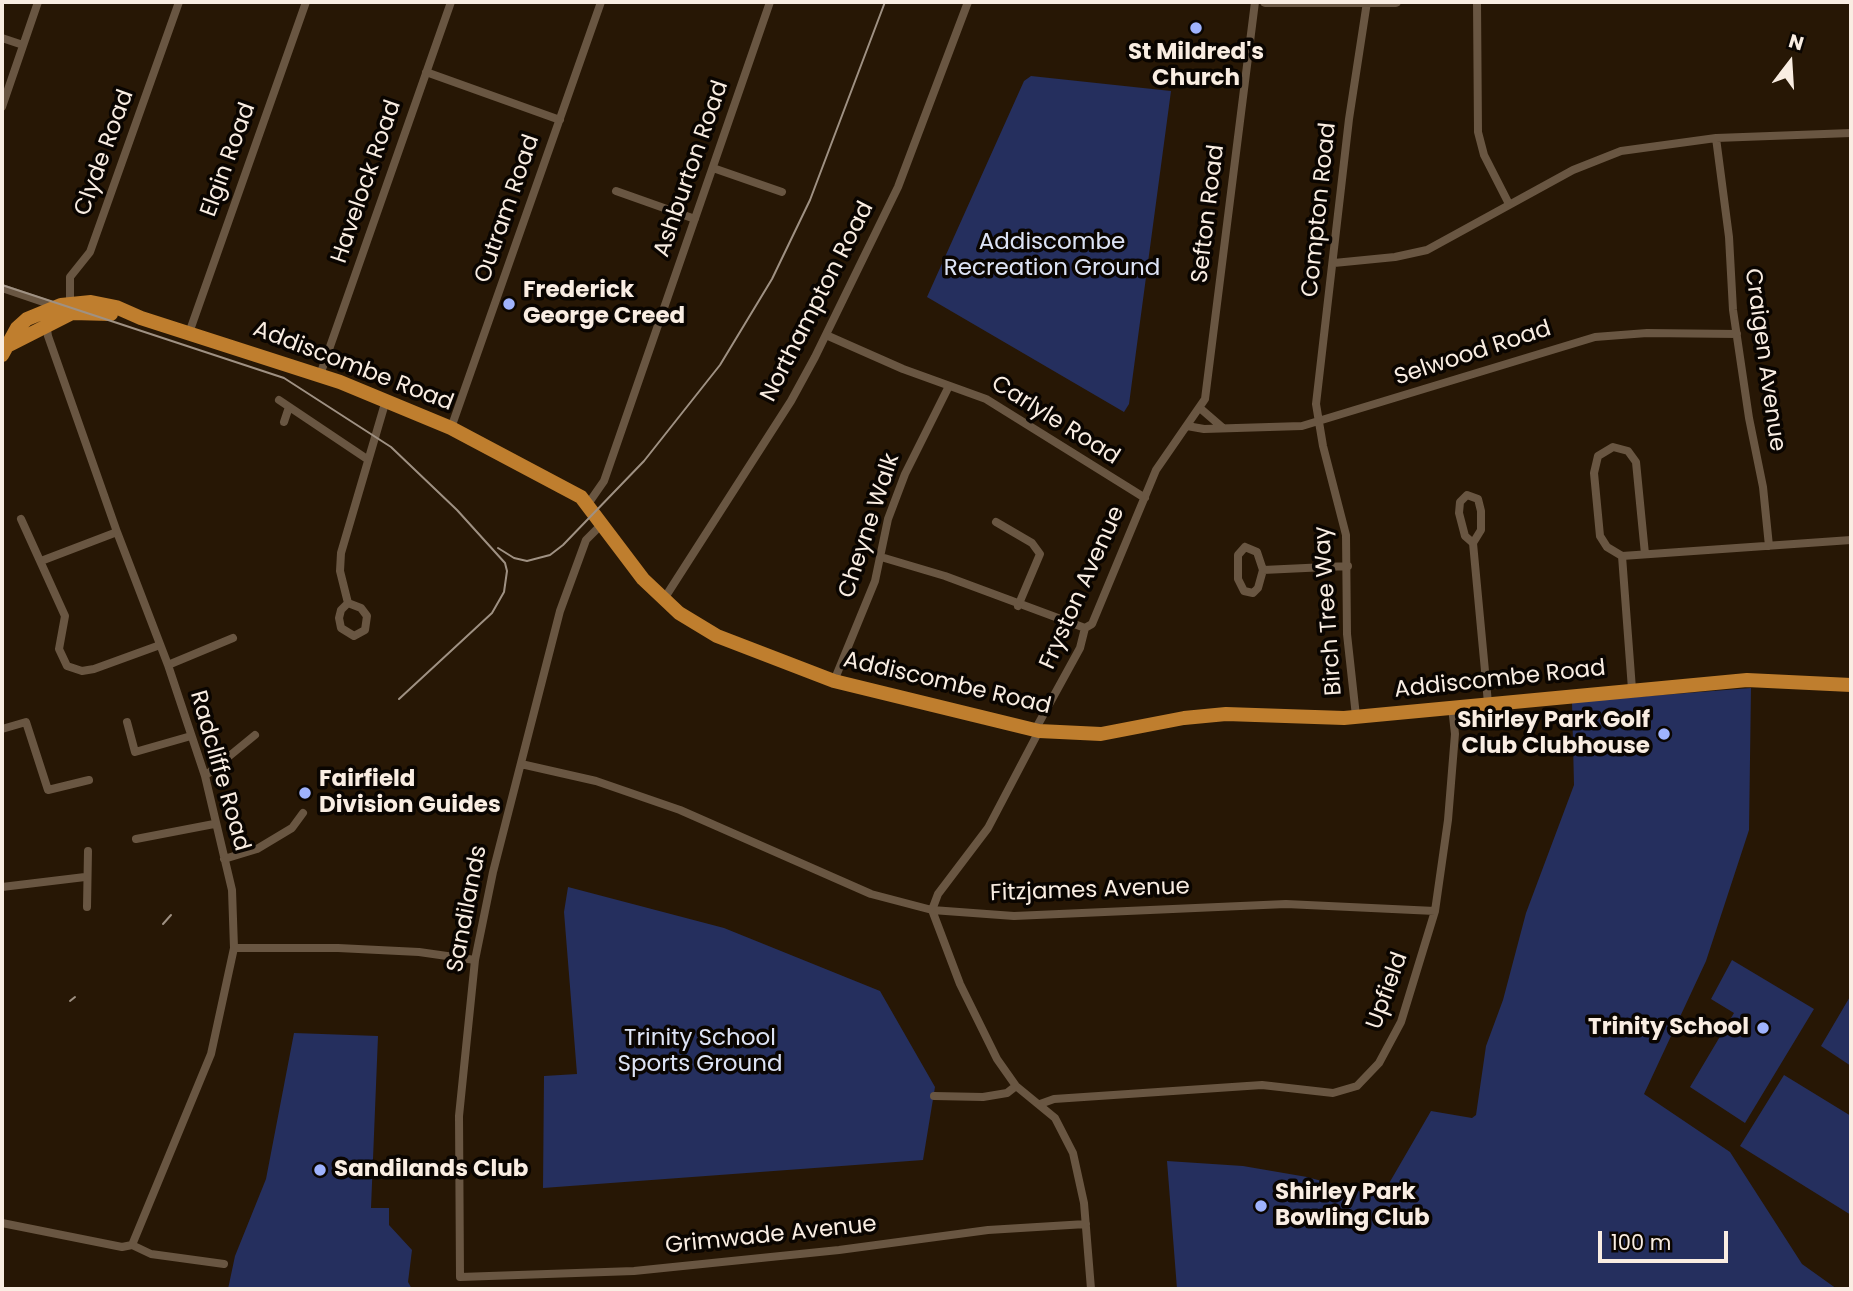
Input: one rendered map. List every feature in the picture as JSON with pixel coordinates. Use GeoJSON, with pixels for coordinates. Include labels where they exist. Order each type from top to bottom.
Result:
{"type":"FeatureCollection","features":[{"type":"Feature","properties":{"kind":"highway","name":"Addiscombe Road"},"geometry":{"type":"LineString","coordinates":[[38,314],[66,308],[106,305],[320,375],[386,400],[451,428],[575,494],[594,512],[636,571],[664,599],[717,636],[834,681],[1037,730],[1101,734],[1184,718],[1226,714],[1356,716],[1766,679],[1851,685]]}},
{"type":"Feature","properties":{"kind":"highway"},"geometry":{"type":"LineString","coordinates":[[6,350],[46,327],[66,308]]}},
{"type":"Feature","properties":{"kind":"highway"},"geometry":{"type":"LineString","coordinates":[[6,350],[20,324],[38,314]]}},
{"type":"Feature","properties":{"kind":"street"},"geometry":{"type":"LineString","coordinates":[[2,107],[38,2]]}},
{"type":"Feature","properties":{"kind":"street","name":"Clyde Road"},"geometry":{"type":"LineString","coordinates":[[66,308],[70,277],[90,252],[179,2]]}},
{"type":"Feature","properties":{"kind":"street","name":"Elgin Road"},"geometry":{"type":"LineString","coordinates":[[189,333],[306,2]]}},
{"type":"Feature","properties":{"kind":"street","name":"Havelock Road"},"geometry":{"type":"LineString","coordinates":[[320,375],[451,2]]}},
{"type":"Feature","properties":{"kind":"street","name":"Outram Road"},"geometry":{"type":"LineString","coordinates":[[451,428],[601,2]]}},
{"type":"Feature","properties":{"kind":"street","name":"Ashburton Road"},"geometry":{"type":"LineString","coordinates":[[594,512],[770,2]]}},
{"type":"Feature","properties":{"kind":"street","name":"Northampton Road"},"geometry":{"type":"LineString","coordinates":[[664,599],[791,401],[826,335],[898,187],[968,2]]}},
{"type":"Feature","properties":{"kind":"street","name":"Sefton Road"},"geometry":{"type":"LineString","coordinates":[[1187,426],[1201,409],[1206,393],[1255,2]]}},
{"type":"Feature","properties":{"kind":"street"},"geometry":{"type":"LineString","coordinates":[[1265,2],[1396,2]]}},
{"type":"Feature","properties":{"kind":"street","name":"Compton Road"},"geometry":{"type":"LineString","coordinates":[[1318,422],[1317,394],[1349,119],[1367,2]]}},
{"type":"Feature","properties":{"kind":"street"},"geometry":{"type":"LineString","coordinates":[[1477,2],[1478,132],[1484,155],[1508,204]]}},
{"type":"Feature","properties":{"kind":"street"},"geometry":{"type":"LineString","coordinates":[[2,38],[23,45]]}},
{"type":"Feature","properties":{"kind":"street"},"geometry":{"type":"LineString","coordinates":[[426,72],[560,120]]}},
{"type":"Feature","properties":{"kind":"street"},"geometry":{"type":"LineString","coordinates":[[1334,263],[1395,257],[1427,250],[1508,204],[1609,155],[1716,138],[1851,133]]}},
{"type":"Feature","properties":{"kind":"street","name":"Craigen Avenue"},"geometry":{"type":"LineString","coordinates":[[1716,138],[1730,237],[1737,334],[1749,418],[1763,487],[1769,546]]}},
{"type":"Feature","properties":{"kind":"street"},"geometry":{"type":"LineString","coordinates":[[713,168],[782,192]]}},
{"type":"Feature","properties":{"kind":"street"},"geometry":{"type":"LineString","coordinates":[[615,191],[695,219]]}},
{"type":"Feature","properties":{"kind":"street","name":"Addiscombe Road"},"geometry":{"type":"LineString","coordinates":[[2,288],[66,308]]}},
{"type":"Feature","properties":{"kind":"street","name":"Radcliffe Road"},"geometry":{"type":"LineString","coordinates":[[38,314],[46,320],[46,327],[117,532],[168,665],[205,776],[214,824],[232,890],[234,948],[211,1054],[132,1245]]}},
{"type":"Feature","properties":{"kind":"street","name":"Selwood Road"},"geometry":{"type":"LineString","coordinates":[[1187,426],[1290,427],[1318,422],[1595,337],[1647,333],[1737,334]]}},
{"type":"Feature","properties":{"kind":"street","name":"Carlyle Road"},"geometry":{"type":"LineString","coordinates":[[826,335],[994,403],[1144,498]]}},
{"type":"Feature","properties":{"kind":"street","name":"Cheyne Walk"},"geometry":{"type":"LineString","coordinates":[[834,681],[869,597],[881,557],[888,519],[905,472],[949,386]]}},
{"type":"Feature","properties":{"kind":"street"},"geometry":{"type":"LineString","coordinates":[[279,400],[368,459]]}},
{"type":"Feature","properties":{"kind":"street"},"geometry":{"type":"LineString","coordinates":[[348,603],[340,571],[341,553],[386,400]]}},
{"type":"Feature","properties":{"kind":"street"},"geometry":{"type":"LineString","coordinates":[[284,422],[289,407]]}},
{"type":"Feature","properties":{"kind":"street"},"geometry":{"type":"LineString","coordinates":[[1201,409],[1223,428]]}},
{"type":"Feature","properties":{"kind":"street","name":"Birch Tree Way"},"geometry":{"type":"LineString","coordinates":[[1318,422],[1342,512],[1348,566],[1348,644],[1356,716]]}},
{"type":"Feature","properties":{"kind":"street","name":"Fryston Avenue"},"geometry":{"type":"LineString","coordinates":[[932,911],[939,894],[988,828],[1080,649],[1085,628],[1094,620],[1160,461],[1187,426]]}},
{"type":"Feature","properties":{"kind":"street"},"geometry":{"type":"LineString","coordinates":[[1645,554],[1636,462],[1628,451],[1613,447],[1598,456],[1594,472],[1600,536],[1606,547],[1622,556],[1851,540]]}},
{"type":"Feature","properties":{"kind":"street"},"geometry":{"type":"LineString","coordinates":[[1473,543],[1465,536],[1459,513],[1460,502],[1467,495],[1478,499],[1481,511],[1481,530],[1473,543],[1488,703]]}},
{"type":"Feature","properties":{"kind":"street","name":"Sandilands"},"geometry":{"type":"LineString","coordinates":[[460,1277],[459,1116],[475,960],[492,872],[560,611],[589,537],[594,512]]}},
{"type":"Feature","properties":{"kind":"street"},"geometry":{"type":"LineString","coordinates":[[21,519],[65,616],[59,649],[67,666],[82,671],[94,669],[160,645]]}},
{"type":"Feature","properties":{"kind":"street"},"geometry":{"type":"LineString","coordinates":[[996,522],[1032,542],[1040,554],[1018,606]]}},
{"type":"Feature","properties":{"kind":"street"},"geometry":{"type":"LineString","coordinates":[[41,561],[117,532]]}},
{"type":"Feature","properties":{"kind":"street"},"geometry":{"type":"LineString","coordinates":[[1245,547],[1254,549],[1263,570],[1256,591],[1244,591],[1238,579],[1239,552],[1245,547]]}},
{"type":"Feature","properties":{"kind":"street"},"geometry":{"type":"LineString","coordinates":[[1622,556],[1632,689]]}},
{"type":"Feature","properties":{"kind":"street"},"geometry":{"type":"LineString","coordinates":[[881,557],[946,576],[1018,606],[1085,628]]}},
{"type":"Feature","properties":{"kind":"street"},"geometry":{"type":"LineString","coordinates":[[1263,570],[1348,566]]}},
{"type":"Feature","properties":{"kind":"street"},"geometry":{"type":"LineString","coordinates":[[168,665],[233,638]]}},
{"type":"Feature","properties":{"kind":"street","name":"Upfield"},"geometry":{"type":"LineString","coordinates":[[1040,1104],[1054,1099],[1262,1085],[1333,1093],[1357,1086],[1379,1062],[1401,1022],[1435,911],[1451,783],[1455,734],[1452,707]]}},
{"type":"Feature","properties":{"kind":"street"},"geometry":{"type":"LineString","coordinates":[[2,729],[26,722],[48,790],[89,780]]}},
{"type":"Feature","properties":{"kind":"street"},"geometry":{"type":"LineString","coordinates":[[127,722],[135,752],[191,736]]}},
{"type":"Feature","properties":{"kind":"street"},"geometry":{"type":"LineString","coordinates":[[205,776],[255,735]]}},
{"type":"Feature","properties":{"kind":"street","name":"Fitzjames Avenue"},"geometry":{"type":"LineString","coordinates":[[521,764],[596,781],[680,810],[871,894],[932,911],[1014,916],[1286,904],[1435,911]]}},
{"type":"Feature","properties":{"kind":"street"},"geometry":{"type":"LineString","coordinates":[[224,859],[257,849],[292,828],[303,813]]}},
{"type":"Feature","properties":{"kind":"street"},"geometry":{"type":"LineString","coordinates":[[136,839],[214,824]]}},
{"type":"Feature","properties":{"kind":"street"},"geometry":{"type":"LineString","coordinates":[[87,907],[85,877],[88,851]]}},
{"type":"Feature","properties":{"kind":"street"},"geometry":{"type":"LineString","coordinates":[[2,887],[85,877]]}},
{"type":"Feature","properties":{"kind":"street"},"geometry":{"type":"LineString","coordinates":[[932,911],[960,984],[994,1054],[1016,1086],[1055,1118],[1073,1153],[1086,1224],[1091,1289]]}},
{"type":"Feature","properties":{"kind":"street"},"geometry":{"type":"LineString","coordinates":[[234,948],[338,948],[419,952],[475,960]]}},
{"type":"Feature","properties":{"kind":"street"},"geometry":{"type":"LineString","coordinates":[[934,1096],[1001,1095],[1016,1086]]}},
{"type":"Feature","properties":{"kind":"street"},"geometry":{"type":"LineString","coordinates":[[2,1223],[122,1247],[132,1245],[151,1254],[224,1265]]}},
{"type":"Feature","properties":{"kind":"street","name":"Grimwade Avenue"},"geometry":{"type":"LineString","coordinates":[[460,1277],[634,1271],[799,1255],[988,1230],[1086,1224]]}},
{"type":"Feature","properties":{"kind":"green space","name":"Addiscombe Recreation Ground"},"geometry":{"type":"Polygon","coordinates":[[[1031,76],[1171,91],[1129,404],[1124,412],[927,297],[1024,81],[1031,76]]]}},
{"type":"Feature","properties":{"kind":"green space"},"geometry":{"type":"Polygon","coordinates":[[[1751,688],[1749,830],[1706,961],[1644,1094],[1730,1152],[1802,1264],[1837,1289],[1177,1289],[1167,1161],[1243,1166],[1307,1177],[1377,1196],[1384,1192],[1431,1111],[1472,1118],[1476,1115],[1486,1046],[1503,1000],[1526,913],[1574,785],[1572,702],[1751,688]]]}},
{"type":"Feature","properties":{"kind":"green space","name":"Trinity School Sports Ground"},"geometry":{"type":"Polygon","coordinates":[[[568,887],[724,928],[880,991],[935,1087],[923,1160],[543,1188],[544,1076],[577,1074],[564,912],[568,887]]]}},
{"type":"Feature","properties":{"kind":"green space"},"geometry":{"type":"Polygon","coordinates":[[[1732,960],[1814,1009],[1745,1123],[1690,1087],[1734,1013],[1711,999],[1732,960]]]}},
{"type":"Feature","properties":{"kind":"green space"},"geometry":{"type":"Polygon","coordinates":[[[1851,995],[1851,1066],[1821,1046],[1851,995]]]}},
{"type":"Feature","properties":{"kind":"green space","name":"Sandilands Club"},"geometry":{"type":"Polygon","coordinates":[[[294,1033],[378,1036],[371,1208],[389,1208],[389,1225],[412,1250],[408,1282],[412,1289],[228,1289],[235,1256],[266,1179],[294,1033]]]}},
{"type":"Feature","properties":{"kind":"green space"},"geometry":{"type":"Polygon","coordinates":[[[1784,1075],[1851,1116],[1851,1215],[1740,1146],[1784,1075]]]}},
{"type":"Feature","properties":{"kind":"tram line"},"geometry":{"type":"LineString","coordinates":[[498,548],[514,558],[527,561],[550,555],[563,545],[644,461],[720,365],[772,279],[810,200],[885,2]]}},
{"type":"Feature","properties":{"kind":"tram line"},"geometry":{"type":"LineString","coordinates":[[2,285],[284,378],[391,447],[457,510],[505,563],[507,571],[504,592],[492,613],[399,699]]}},
{"type":"Feature","properties":{"kind":"tram line"},"geometry":{"type":"LineString","coordinates":[[163,924],[171,915]]}},
{"type":"Feature","properties":{"kind":"tram line"},"geometry":{"type":"LineString","coordinates":[[70,1001],[75,997]]}},
{"type":"Feature","properties":{"kind":"place","name":"St Mildred's Church"},"geometry":{"type":"Point","coordinates":[1196,28]}},
{"type":"Feature","properties":{"kind":"place","name":"Frederick George Creed"},"geometry":{"type":"Point","coordinates":[509,304]}},
{"type":"Feature","properties":{"kind":"place","name":"Shirley Park Golf Club Clubhouse"},"geometry":{"type":"Point","coordinates":[1664,734]}},
{"type":"Feature","properties":{"kind":"place","name":"Fairfield Division Guides"},"geometry":{"type":"Point","coordinates":[305,793]}},
{"type":"Feature","properties":{"kind":"place","name":"Trinity School"},"geometry":{"type":"Point","coordinates":[1763,1028]}},
{"type":"Feature","properties":{"kind":"place","name":"Sandilands Club"},"geometry":{"type":"Point","coordinates":[320,1170]}},
{"type":"Feature","properties":{"kind":"place","name":"Shirley Park Bowling Club"},"geometry":{"type":"Point","coordinates":[1261,1206]}}]}
